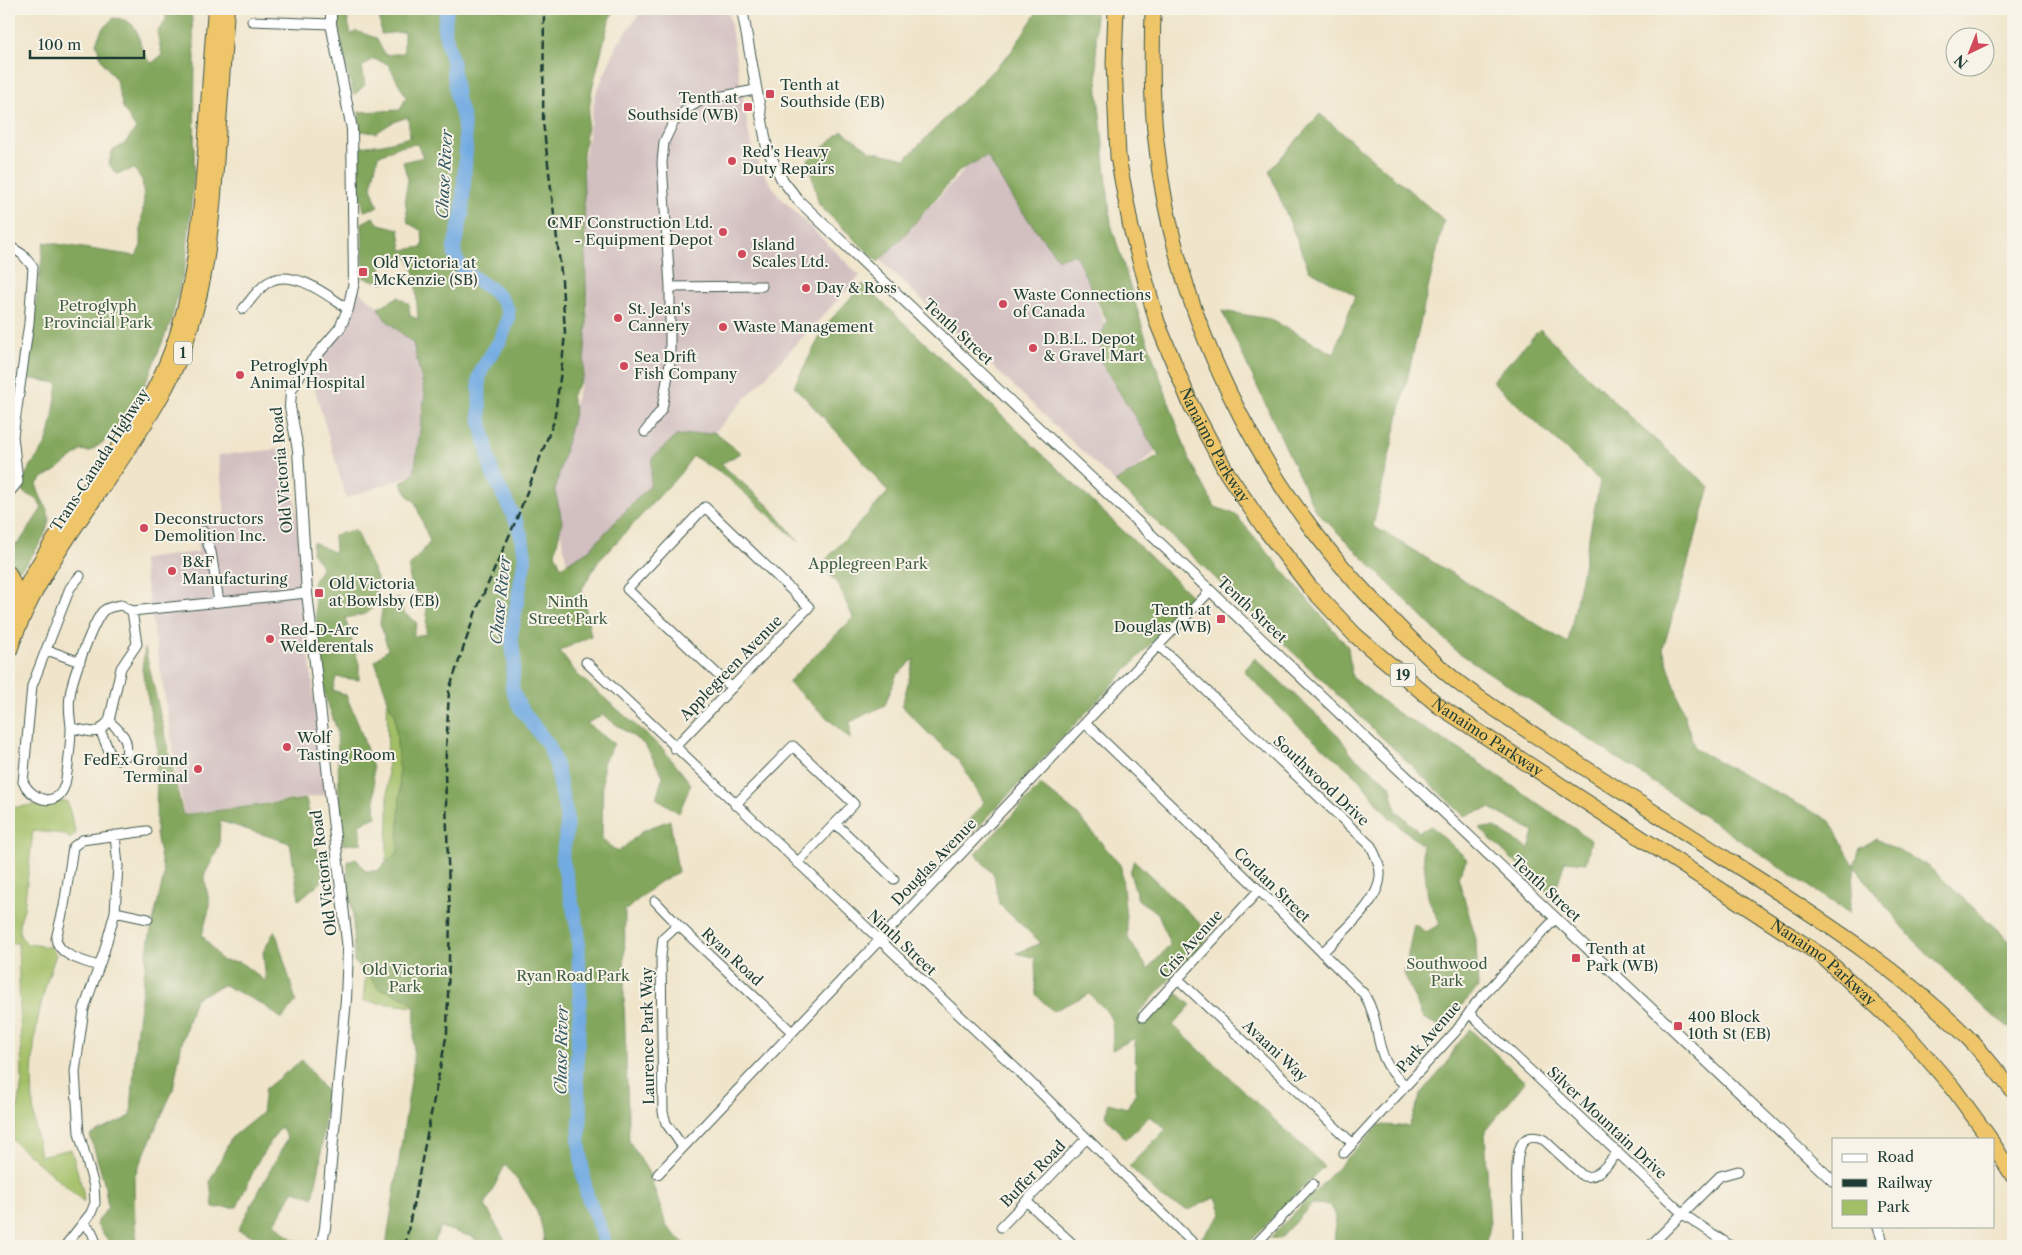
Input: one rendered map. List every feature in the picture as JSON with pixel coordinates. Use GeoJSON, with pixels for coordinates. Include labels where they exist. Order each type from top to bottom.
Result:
{"type":"FeatureCollection","features":[{"type":"Feature","properties":{"kind":"highway","name":"Trans-Canada Highway"},"geometry":{"type":"LineString","coordinates":[[9,622],[20,598],[68,516],[153,391],[171,352],[185,310],[196,264],[215,9]]}},
{"type":"Feature","properties":{"kind":"highway","name":"Trans-Canada Highway"},"geometry":{"type":"LineString","coordinates":[[9,653],[22,617],[46,573],[162,397],[181,357],[196,314],[207,268],[212,227],[227,9]]}},
{"type":"Feature","properties":{"kind":"highway","name":"Nanaimo Parkway"},"geometry":{"type":"LineString","coordinates":[[1116,9],[1114,63],[1118,157],[1131,228],[1157,322],[1191,405],[1227,473],[1265,529],[1304,579],[1355,634],[1438,706],[1822,956],[1904,1031],[1953,1088],[1989,1138]]}},
{"type":"Feature","properties":{"kind":"highway","name":"Nanaimo Parkway"},"geometry":{"type":"LineString","coordinates":[[1153,9],[1151,73],[1156,143],[1171,228],[1193,304],[1219,373],[1254,442],[1300,514],[1333,556],[1350,577],[1407,636],[1458,682],[1514,721],[1854,941],[1963,1032],[2013,1091]]}},
{"type":"Feature","properties":{"kind":"highway"},"geometry":{"type":"LineString","coordinates":[[9,573],[20,598]]}},
{"type":"Feature","properties":{"kind":"highway"},"geometry":{"type":"LineString","coordinates":[[1994,1146],[2013,1176]]}},
{"type":"Feature","properties":{"kind":"street","name":"Old Victoria Road"},"geometry":{"type":"LineString","coordinates":[[321,1246],[326,1218],[345,1009],[348,950],[307,593],[298,450],[290,407],[291,391],[299,376],[340,328],[348,309],[354,282],[352,129],[332,24],[331,9]]}},
{"type":"Feature","properties":{"kind":"street","name":"Tenth Street"},"geometry":{"type":"LineString","coordinates":[[742,9],[755,90],[767,148],[781,178],[798,200],[1832,1180]]}},
{"type":"Feature","properties":{"kind":"street"},"geometry":{"type":"LineString","coordinates":[[252,20],[332,24]]}},
{"type":"Feature","properties":{"kind":"street"},"geometry":{"type":"LineString","coordinates":[[645,432],[662,409],[670,363],[670,287],[662,163],[664,142],[673,123],[686,109],[702,100],[755,90]]}},
{"type":"Feature","properties":{"kind":"street"},"geometry":{"type":"LineString","coordinates":[[9,246],[22,254],[33,267],[29,323],[13,436],[18,482],[9,493]]}},
{"type":"Feature","properties":{"kind":"street"},"geometry":{"type":"LineString","coordinates":[[243,309],[267,283],[280,278],[296,280],[313,287],[348,309]]}},
{"type":"Feature","properties":{"kind":"street"},"geometry":{"type":"LineString","coordinates":[[670,287],[762,286]]}},
{"type":"Feature","properties":{"kind":"street","name":"Applegreen Avenue"},"geometry":{"type":"LineString","coordinates":[[674,748],[732,688],[809,607],[704,507],[627,589],[732,688]]}},
{"type":"Feature","properties":{"kind":"street"},"geometry":{"type":"LineString","coordinates":[[203,532],[211,552],[219,602]]}},
{"type":"Feature","properties":{"kind":"street"},"geometry":{"type":"LineString","coordinates":[[80,576],[70,588],[32,686],[23,782],[28,792],[37,799],[48,800],[58,794],[64,785],[71,728],[68,711],[70,693],[98,618],[104,610],[121,605],[132,611],[307,593]]}},
{"type":"Feature","properties":{"kind":"street","name":"Douglas Avenue"},"geometry":{"type":"LineString","coordinates":[[658,1174],[1210,592]]}},
{"type":"Feature","properties":{"kind":"street"},"geometry":{"type":"LineString","coordinates":[[71,728],[92,732],[100,730],[109,722],[121,668],[138,644],[132,611]]}},
{"type":"Feature","properties":{"kind":"street","name":"Southwood Drive"},"geometry":{"type":"LineString","coordinates":[[1159,646],[1371,846],[1378,860],[1380,876],[1376,892],[1368,905],[1322,953]]}},
{"type":"Feature","properties":{"kind":"street"},"geometry":{"type":"LineString","coordinates":[[47,650],[80,662]]}},
{"type":"Feature","properties":{"kind":"street","name":"Ninth Street"},"geometry":{"type":"LineString","coordinates":[[586,662],[674,748],[1028,1080],[1196,1246]]}},
{"type":"Feature","properties":{"kind":"street"},"geometry":{"type":"LineString","coordinates":[[100,730],[112,758],[118,760],[126,756],[128,745],[123,735],[109,722]]}},
{"type":"Feature","properties":{"kind":"street","name":"Cordan Street"},"geometry":{"type":"LineString","coordinates":[[1086,724],[1364,994],[1373,1009],[1380,1050],[1387,1066],[1406,1085]]}},
{"type":"Feature","properties":{"kind":"street"},"geometry":{"type":"LineString","coordinates":[[736,805],[793,746],[854,804],[798,864]]}},
{"type":"Feature","properties":{"kind":"street"},"geometry":{"type":"LineString","coordinates":[[836,824],[894,879]]}},
{"type":"Feature","properties":{"kind":"street"},"geometry":{"type":"LineString","coordinates":[[98,966],[64,952],[57,945],[56,939],[64,906],[73,847],[82,840],[147,832]]}},
{"type":"Feature","properties":{"kind":"street"},"geometry":{"type":"LineString","coordinates":[[65,1246],[91,1213],[96,1195],[79,1133],[75,1072],[84,1009],[115,912],[118,866],[115,836]]}},
{"type":"Feature","properties":{"kind":"street","name":"Cris Avenue"},"geometry":{"type":"LineString","coordinates":[[1144,1017],[1259,890]]}},
{"type":"Feature","properties":{"kind":"street","name":"Ryan Road"},"geometry":{"type":"LineString","coordinates":[[655,901],[792,1032]]}},
{"type":"Feature","properties":{"kind":"street"},"geometry":{"type":"LineString","coordinates":[[115,912],[148,919]]}},
{"type":"Feature","properties":{"kind":"street","name":"Park Avenue"},"geometry":{"type":"LineString","coordinates":[[1344,1152],[1457,1030],[1469,1013],[1556,918]]}},
{"type":"Feature","properties":{"kind":"street","name":"Laurence Park Way"},"geometry":{"type":"LineString","coordinates":[[678,925],[663,939],[661,956],[663,1112],[666,1122],[683,1147]]}},
{"type":"Feature","properties":{"kind":"street","name":"Avaani Way"},"geometry":{"type":"LineString","coordinates":[[1178,979],[1352,1143]]}},
{"type":"Feature","properties":{"kind":"street","name":"Silver Mountain Drive"},"geometry":{"type":"LineString","coordinates":[[1469,1013],[1684,1214],[1731,1246]]}},
{"type":"Feature","properties":{"kind":"street"},"geometry":{"type":"LineString","coordinates":[[1518,1246],[1518,1159],[1522,1143],[1527,1139],[1538,1137],[1544,1140],[1583,1176],[1588,1177],[1600,1172],[1618,1152]]}},
{"type":"Feature","properties":{"kind":"street","name":"Buffer Road"},"geometry":{"type":"LineString","coordinates":[[1001,1227],[1086,1139]]}},
{"type":"Feature","properties":{"kind":"street"},"geometry":{"type":"LineString","coordinates":[[1650,1246],[1720,1176],[1738,1171]]}},
{"type":"Feature","properties":{"kind":"street"},"geometry":{"type":"LineString","coordinates":[[1254,1246],[1313,1184]]}},
{"type":"Feature","properties":{"kind":"street"},"geometry":{"type":"LineString","coordinates":[[1026,1201],[1075,1246]]}},
{"type":"Feature","properties":{"kind":"street"},"geometry":{"type":"LineString","coordinates":[[83,1224],[92,1232],[97,1246]]}},
{"type":"Feature","properties":{"kind":"street"},"geometry":{"type":"LineString","coordinates":[[1878,1228],[1884,1246]]}},
{"type":"Feature","properties":{"kind":"shaded area"},"geometry":{"type":"Polygon","coordinates":[[[643,9],[728,9],[749,135],[760,168],[779,196],[860,276],[702,445],[569,573],[553,495],[554,476],[580,385],[588,314],[583,204],[585,155],[595,96],[618,43],[643,9]]]}},
{"type":"Feature","properties":{"kind":"shaded area"},"geometry":{"type":"Polygon","coordinates":[[[1000,150],[1064,259],[1076,251],[1155,452],[1117,484],[880,260],[970,164],[1000,150]]]}},
{"type":"Feature","properties":{"kind":"shaded area"},"geometry":{"type":"Polygon","coordinates":[[[357,289],[431,351],[433,468],[346,498],[310,372],[347,327],[354,309],[357,289]]]}},
{"type":"Feature","properties":{"kind":"shaded area"},"geometry":{"type":"Polygon","coordinates":[[[291,448],[303,600],[325,795],[184,814],[142,559],[198,552],[197,519],[225,514],[218,455],[291,448]]]}},
{"type":"Feature","properties":{"kind":"green space","name":"Petroglyph Provincial Park"},"geometry":{"type":"Polygon","coordinates":[[[166,9],[191,9],[195,56],[194,175],[186,262],[171,321],[144,387],[119,431],[89,452],[82,450],[37,484],[47,509],[48,523],[43,538],[29,560],[20,569],[14,568],[9,560],[9,545],[19,543],[42,508],[38,500],[24,493],[23,486],[27,472],[47,441],[58,383],[26,378],[44,242],[136,256],[141,246],[144,199],[142,180],[134,169],[116,174],[109,164],[112,151],[124,144],[136,129],[123,108],[116,80],[102,61],[96,43],[102,29],[113,18],[124,20],[135,29],[142,50],[152,63],[162,55],[157,32],[166,20],[166,9]]]}},
{"type":"Feature","properties":{"kind":"green space"},"geometry":{"type":"Polygon","coordinates":[[[379,9],[617,9],[610,17],[592,89],[583,155],[587,323],[583,377],[571,396],[575,409],[555,490],[562,521],[555,553],[561,567],[589,550],[650,485],[652,458],[676,436],[714,432],[741,453],[721,464],[769,506],[799,542],[728,478],[693,456],[679,475],[598,562],[582,589],[591,636],[559,651],[578,675],[663,749],[691,784],[679,813],[656,798],[663,776],[645,745],[603,715],[587,723],[614,744],[603,763],[602,840],[618,852],[644,830],[670,820],[678,872],[655,885],[625,911],[624,999],[629,1141],[649,1173],[667,1227],[687,1246],[544,1246],[541,1223],[537,1212],[520,1183],[505,1165],[485,1205],[507,1244],[515,1246],[485,1246],[472,1237],[440,1227],[433,1246],[386,1246],[413,1067],[415,1006],[404,997],[378,988],[366,972],[354,962],[353,915],[347,882],[348,861],[356,858],[365,871],[377,871],[398,852],[400,790],[395,713],[391,709],[375,661],[388,649],[380,623],[383,604],[399,598],[404,613],[417,623],[413,636],[426,634],[427,602],[410,586],[409,567],[430,542],[415,502],[409,497],[401,483],[414,474],[425,394],[413,343],[385,319],[378,308],[398,297],[409,304],[410,316],[418,319],[415,274],[409,258],[384,254],[380,263],[385,283],[364,278],[362,223],[373,217],[379,224],[399,229],[402,250],[423,247],[422,231],[408,223],[405,197],[408,180],[403,162],[423,157],[417,144],[397,147],[378,156],[371,187],[378,207],[364,211],[358,184],[359,147],[383,144],[410,137],[408,117],[393,122],[376,133],[360,131],[359,112],[400,110],[406,97],[388,64],[373,59],[362,67],[365,85],[354,95],[343,57],[338,16],[347,16],[351,35],[356,31],[376,38],[385,55],[404,53],[404,32],[381,34],[379,9]]]}},
{"type":"Feature","properties":{"kind":"green space"},"geometry":{"type":"Polygon","coordinates":[[[1035,9],[1095,9],[1098,94],[1111,224],[1144,332],[1188,456],[1215,507],[1235,514],[1348,647],[1352,677],[1396,712],[1459,749],[1591,840],[1586,863],[1565,861],[1553,898],[1479,828],[1494,827],[1529,849],[1534,832],[1490,808],[1464,816],[1115,482],[1159,456],[1101,362],[1100,338],[1107,321],[1075,254],[1058,259],[1012,198],[987,156],[960,170],[900,240],[878,262],[819,205],[808,160],[842,131],[871,151],[905,159],[1011,52],[1037,12],[1035,9]]]}},
{"type":"Feature","properties":{"kind":"green space"},"geometry":{"type":"Polygon","coordinates":[[[1320,114],[1444,220],[1373,526],[1568,643],[1600,481],[1492,381],[1540,329],[1636,423],[1710,487],[1663,649],[1695,749],[1830,821],[1854,866],[1860,848],[1876,839],[1928,866],[2013,944],[2013,1030],[1988,1012],[1911,937],[1855,867],[1849,913],[1455,650],[1315,510],[1222,311],[1270,319],[1334,354],[1355,295],[1309,270],[1269,171],[1320,114]]]}},
{"type":"Feature","properties":{"kind":"green space","name":"Applegreen Park"},"geometry":{"type":"Polygon","coordinates":[[[863,284],[1194,598],[967,839],[959,832],[984,802],[959,761],[902,706],[914,659],[896,676],[885,705],[850,722],[850,739],[788,682],[853,618],[838,584],[821,565],[888,492],[849,445],[794,386],[826,325],[863,284]]]}},
{"type":"Feature","properties":{"kind":"green space"},"geometry":{"type":"Polygon","coordinates":[[[355,530],[377,578],[375,606],[366,614],[345,618],[359,664],[359,680],[336,677],[333,690],[346,695],[359,726],[373,768],[376,817],[359,824],[362,843],[343,845],[340,822],[337,730],[324,693],[313,583],[322,566],[312,552],[313,542],[335,553],[334,535],[355,530]]]}},
{"type":"Feature","properties":{"kind":"green space"},"geometry":{"type":"Polygon","coordinates":[[[145,648],[183,815],[306,799],[324,879],[299,900],[290,843],[220,821],[219,847],[204,876],[210,906],[202,935],[222,961],[240,962],[266,982],[263,952],[275,930],[296,1001],[282,1019],[262,1004],[224,985],[195,998],[182,1042],[173,1090],[134,1177],[135,1226],[138,1246],[109,1246],[110,1243],[96,1224],[108,1207],[104,1182],[90,1135],[131,1116],[136,1035],[149,939],[164,875],[156,834],[157,746],[142,669],[145,648]]]}},
{"type":"Feature","properties":{"kind":"green space","name":"Southwood Park"},"geometry":{"type":"Polygon","coordinates":[[[1255,658],[1339,736],[1351,754],[1390,785],[1396,810],[1419,832],[1431,826],[1467,859],[1458,877],[1476,939],[1478,988],[1441,1027],[1423,1018],[1404,974],[1414,924],[1426,932],[1440,924],[1428,898],[1422,845],[1390,818],[1355,775],[1296,724],[1244,671],[1255,658]]]}},
{"type":"Feature","properties":{"kind":"green space","name":"Old Victoria Park"},"geometry":{"type":"Polygon","coordinates":[[[387,665],[429,705],[431,1009],[363,1001],[368,950],[382,962],[388,816],[387,665]]]}},
{"type":"Feature","properties":{"kind":"green space"},"geometry":{"type":"Polygon","coordinates":[[[1041,785],[1077,814],[1121,866],[1128,938],[1148,969],[1170,945],[1158,913],[1138,900],[1130,873],[1134,860],[1211,934],[1138,1014],[1146,1024],[1176,992],[1191,1005],[1173,1025],[1324,1166],[1245,1246],[1210,1246],[1201,1238],[1222,1214],[1216,1197],[1189,1210],[1164,1200],[1129,1166],[1166,1129],[1150,1116],[1126,1139],[1106,1118],[1108,1103],[1127,1108],[1136,1092],[1135,1038],[1112,1050],[1113,1030],[1110,1018],[1103,1007],[1089,994],[1053,1011],[1036,995],[1035,958],[1017,953],[1041,943],[999,904],[994,875],[975,854],[1041,785]]]}},
{"type":"Feature","properties":{"kind":"green space"},"geometry":{"type":"Polygon","coordinates":[[[67,801],[76,834],[70,839],[65,834],[33,831],[24,909],[19,924],[21,937],[28,944],[51,947],[56,955],[41,1004],[33,1054],[33,1105],[40,1156],[71,1149],[83,1191],[84,1202],[12,1140],[22,1082],[18,943],[11,943],[9,808],[67,801]]]}},
{"type":"Feature","properties":{"kind":"green space"},"geometry":{"type":"Polygon","coordinates":[[[1470,1029],[1525,1082],[1485,1131],[1490,1226],[1485,1246],[1334,1246],[1336,1217],[1329,1205],[1312,1204],[1280,1239],[1270,1238],[1379,1125],[1409,1126],[1421,1094],[1447,1063],[1456,1046],[1470,1029]]]}},
{"type":"Feature","properties":{"kind":"green space"},"geometry":{"type":"Polygon","coordinates":[[[302,1060],[327,1093],[320,1164],[313,1198],[294,1190],[275,1223],[293,1240],[311,1242],[301,1245],[283,1246],[238,1230],[287,1139],[281,1126],[258,1161],[237,1207],[213,1208],[210,1181],[231,1138],[262,1113],[265,1089],[302,1060]]]}},
{"type":"Feature","properties":{"kind":"waterway","name":"Chase River"},"geometry":{"type":"LineString","coordinates":[[447,9],[444,29],[452,61],[457,98],[463,118],[466,148],[462,215],[454,247],[455,256],[463,270],[493,291],[508,310],[508,320],[501,339],[482,369],[479,379],[480,417],[492,473],[516,521],[522,538],[525,558],[511,636],[514,659],[512,688],[519,706],[549,746],[556,765],[566,813],[567,829],[562,857],[578,931],[580,998],[576,1079],[581,1111],[579,1138],[587,1195],[603,1235],[605,1246]]}},
{"type":"Feature","properties":{"kind":"railway"},"geometry":{"type":"LineString","coordinates":[[405,1246],[447,1033],[450,919],[445,772],[449,690],[476,611],[517,518],[554,421],[562,364],[565,333],[562,281],[543,122],[544,9]]}},
{"type":"Feature","properties":{"kind":"place","name":"Tenth at Southside (EB)"},"geometry":{"type":"Point","coordinates":[770,94]}},
{"type":"Feature","properties":{"kind":"place","name":"Tenth at Southside (WB)"},"geometry":{"type":"Point","coordinates":[748,107]}},
{"type":"Feature","properties":{"kind":"place","name":"Red's Heavy Duty Repairs"},"geometry":{"type":"Point","coordinates":[732,161]}},
{"type":"Feature","properties":{"kind":"place","name":"CMF Construction Ltd. - Equipment Depot"},"geometry":{"type":"Point","coordinates":[723,232]}},
{"type":"Feature","properties":{"kind":"place","name":"Island Scales Ltd."},"geometry":{"type":"Point","coordinates":[742,254]}},
{"type":"Feature","properties":{"kind":"place","name":"Old Victoria at McKenzie (SB)"},"geometry":{"type":"Point","coordinates":[363,272]}},
{"type":"Feature","properties":{"kind":"place","name":"Day & Ross"},"geometry":{"type":"Point","coordinates":[806,288]}},
{"type":"Feature","properties":{"kind":"place","name":"Waste Connections of Canada"},"geometry":{"type":"Point","coordinates":[1003,304]}},
{"type":"Feature","properties":{"kind":"place","name":"St. Jean's Cannery"},"geometry":{"type":"Point","coordinates":[618,318]}},
{"type":"Feature","properties":{"kind":"place","name":"Waste Management"},"geometry":{"type":"Point","coordinates":[723,327]}},
{"type":"Feature","properties":{"kind":"place","name":"D.B.L. Depot & Gravel Mart"},"geometry":{"type":"Point","coordinates":[1033,348]}},
{"type":"Feature","properties":{"kind":"place","name":"Sea Drift Fish Company"},"geometry":{"type":"Point","coordinates":[624,366]}},
{"type":"Feature","properties":{"kind":"place","name":"Petroglyph Animal Hospital"},"geometry":{"type":"Point","coordinates":[240,375]}},
{"type":"Feature","properties":{"kind":"place","name":"Deconstructors Demolition Inc."},"geometry":{"type":"Point","coordinates":[144,528]}},
{"type":"Feature","properties":{"kind":"place","name":"B&F Manufacturing"},"geometry":{"type":"Point","coordinates":[172,571]}},
{"type":"Feature","properties":{"kind":"place","name":"Old Victoria at Bowlsby (EB)"},"geometry":{"type":"Point","coordinates":[319,593]}},
{"type":"Feature","properties":{"kind":"place","name":"Tenth at Douglas (WB)"},"geometry":{"type":"Point","coordinates":[1221,619]}},
{"type":"Feature","properties":{"kind":"place","name":"Red-D-Arc Welderentals"},"geometry":{"type":"Point","coordinates":[270,639]}},
{"type":"Feature","properties":{"kind":"place","name":"Wolf Tasting Room"},"geometry":{"type":"Point","coordinates":[287,747]}},
{"type":"Feature","properties":{"kind":"place","name":"FedEx Ground Terminal"},"geometry":{"type":"Point","coordinates":[198,769]}},
{"type":"Feature","properties":{"kind":"place","name":"Tenth at Park (WB)"},"geometry":{"type":"Point","coordinates":[1576,958]}},
{"type":"Feature","properties":{"kind":"place","name":"400 Block 10th St (EB)"},"geometry":{"type":"Point","coordinates":[1678,1026]}},
{"type":"Feature","properties":{"kind":"park label","name":"Ninth Street Park"},"geometry":{"type":"Point","coordinates":[568,610]}},
{"type":"Feature","properties":{"kind":"park label","name":"Ryan Road Park"},"geometry":{"type":"Point","coordinates":[573,976]}}]}
